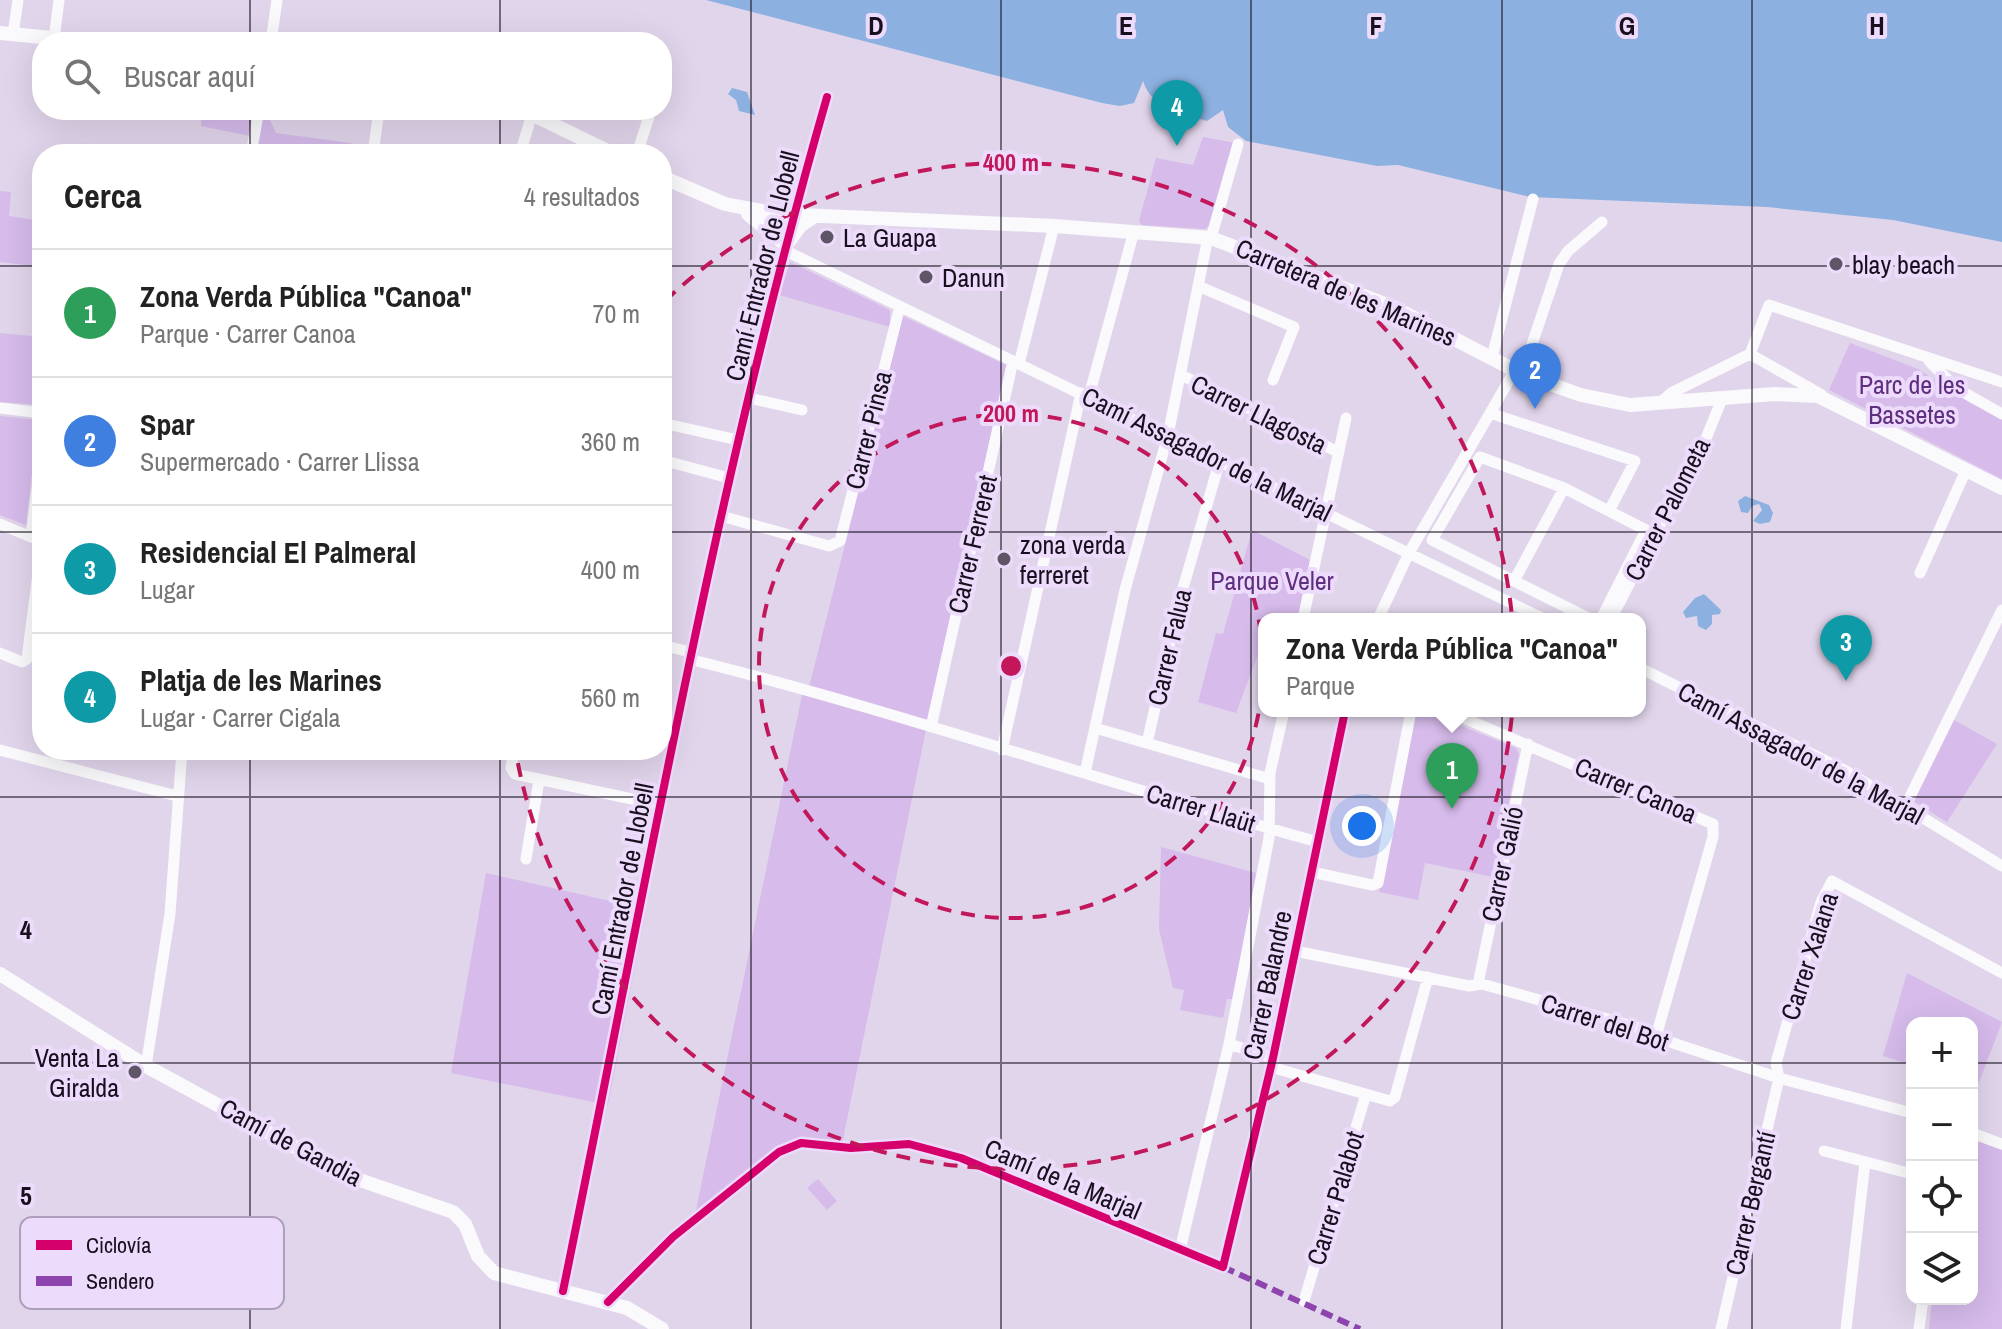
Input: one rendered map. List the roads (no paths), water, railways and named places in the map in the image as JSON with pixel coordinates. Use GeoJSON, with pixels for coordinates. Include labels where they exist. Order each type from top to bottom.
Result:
{"type":"FeatureCollection","features":[{"type":"Feature","properties":{"kind":"main road"},"geometry":{"type":"LineString","coordinates":[[6,34],[32,37]]}},
{"type":"Feature","properties":{"kind":"main road"},"geometry":{"type":"LineString","coordinates":[[544,120],[592,144]]}},
{"type":"Feature","properties":{"kind":"main road","name":"Carretera de les Marines"},"geometry":{"type":"LineString","coordinates":[[672,181],[735,207],[793,215],[1054,226],[1209,238],[1393,307],[1518,372],[1601,401],[1658,405],[1790,393],[1833,401],[2002,488]]}},
{"type":"Feature","properties":{"kind":"main road"},"geometry":{"type":"LineString","coordinates":[[735,207],[759,220],[785,247],[801,225],[815,216]]}},
{"type":"Feature","properties":{"kind":"main road","name":"Camí de Gandia"},"geometry":{"type":"LineString","coordinates":[[0,974],[146,1066],[348,1176],[449,1210],[465,1224],[478,1256],[489,1270],[608,1302],[639,1313],[662,1329]]}},
{"type":"Feature","properties":{"kind":"street"},"geometry":{"type":"LineString","coordinates":[[6,34],[18,0]]}},
{"type":"Feature","properties":{"kind":"street"},"geometry":{"type":"LineString","coordinates":[[55,32],[59,0]]}},
{"type":"Feature","properties":{"kind":"street"},"geometry":{"type":"LineString","coordinates":[[272,32],[277,0]]}},
{"type":"Feature","properties":{"kind":"street","name":"Camí Entrador de Llobell"},"geometry":{"type":"LineString","coordinates":[[672,747],[738,440],[793,215],[827,97]]}},
{"type":"Feature","properties":{"kind":"street"},"geometry":{"type":"LineString","coordinates":[[253,144],[257,120]]}},
{"type":"Feature","properties":{"kind":"street"},"geometry":{"type":"LineString","coordinates":[[374,144],[378,120]]}},
{"type":"Feature","properties":{"kind":"street"},"geometry":{"type":"LineString","coordinates":[[522,144],[526,120]]}},
{"type":"Feature","properties":{"kind":"street"},"geometry":{"type":"LineString","coordinates":[[640,144],[648,120]]}},
{"type":"Feature","properties":{"kind":"street"},"geometry":{"type":"LineString","coordinates":[[1085,773],[1125,590],[1168,435],[1209,238],[1238,144]]}},
{"type":"Feature","properties":{"kind":"street"},"geometry":{"type":"LineString","coordinates":[[1492,357],[1533,199]]}},
{"type":"Feature","properties":{"kind":"street"},"geometry":{"type":"LineString","coordinates":[[1381,613],[1409,553],[1518,372],[1559,264],[1568,251],[1602,222]]}},
{"type":"Feature","properties":{"kind":"street","name":"Carrer Ferreret"},"geometry":{"type":"LineString","coordinates":[[931,727],[1016,362],[1054,226]]}},
{"type":"Feature","properties":{"kind":"street"},"geometry":{"type":"LineString","coordinates":[[1002,750],[1085,395],[1134,231]]}},
{"type":"Feature","properties":{"kind":"street","name":"Camí Assagador de la Marjal"},"geometry":{"type":"LineString","coordinates":[[785,247],[1532,613]]}},
{"type":"Feature","properties":{"kind":"street"},"geometry":{"type":"LineString","coordinates":[[1198,286],[1294,327],[1273,380]]}},
{"type":"Feature","properties":{"kind":"street"},"geometry":{"type":"LineString","coordinates":[[1658,405],[1671,393],[1750,354],[1769,305],[2002,382]]}},
{"type":"Feature","properties":{"kind":"street","name":"Carrer Pinsa"},"geometry":{"type":"LineString","coordinates":[[721,516],[829,546],[840,541],[900,306]]}},
{"type":"Feature","properties":{"kind":"street"},"geometry":{"type":"LineString","coordinates":[[1750,354],[1833,401]]}},
{"type":"Feature","properties":{"kind":"street"},"geometry":{"type":"LineString","coordinates":[[1926,357],[1956,388],[2002,414]]}},
{"type":"Feature","properties":{"kind":"street","name":"Carrer Llagosta"},"geometry":{"type":"LineString","coordinates":[[1181,375],[1338,452]]}},
{"type":"Feature","properties":{"kind":"street"},"geometry":{"type":"LineString","coordinates":[[749,398],[802,410]]}},
{"type":"Feature","properties":{"kind":"street","name":"Carrer Palometa"},"geometry":{"type":"LineString","coordinates":[[1614,613],[1692,463],[1698,458],[1722,399]]}},
{"type":"Feature","properties":{"kind":"street"},"geometry":{"type":"LineString","coordinates":[[0,408],[32,412]]}},
{"type":"Feature","properties":{"kind":"street"},"geometry":{"type":"LineString","coordinates":[[1493,414],[1635,461],[1609,511]]}},
{"type":"Feature","properties":{"kind":"street","name":"Carrer Llagosta"},"geometry":{"type":"LineString","coordinates":[[1304,613],[1346,418]]}},
{"type":"Feature","properties":{"kind":"street"},"geometry":{"type":"LineString","coordinates":[[672,425],[738,440]]}},
{"type":"Feature","properties":{"kind":"street"},"geometry":{"type":"LineString","coordinates":[[1578,613],[1434,542],[1433,537],[1482,456],[1564,488],[1646,530],[1604,613]]}},
{"type":"Feature","properties":{"kind":"street","name":"Carrer Falua"},"geometry":{"type":"LineString","coordinates":[[1147,743],[1179,602],[1220,460]]}},
{"type":"Feature","properties":{"kind":"street"},"geometry":{"type":"LineString","coordinates":[[672,463],[729,478]]}},
{"type":"Feature","properties":{"kind":"street"},"geometry":{"type":"LineString","coordinates":[[1920,573],[1966,470]]}},
{"type":"Feature","properties":{"kind":"street"},"geometry":{"type":"LineString","coordinates":[[1514,581],[1564,488]]}},
{"type":"Feature","properties":{"kind":"street"},"geometry":{"type":"LineString","coordinates":[[0,524],[32,537]]}},
{"type":"Feature","properties":{"kind":"street"},"geometry":{"type":"LineString","coordinates":[[0,653],[22,662],[27,659],[32,605]]}},
{"type":"Feature","properties":{"kind":"street"},"geometry":{"type":"LineString","coordinates":[[1905,807],[2002,610]]}},
{"type":"Feature","properties":{"kind":"street","name":"Carrer Llaüt"},"geometry":{"type":"LineString","coordinates":[[672,649],[1002,750],[1318,842]]}},
{"type":"Feature","properties":{"kind":"street","name":"Camí Assagador de la Marjal"},"geometry":{"type":"LineString","coordinates":[[1646,671],[1846,771],[2002,866]]}},
{"type":"Feature","properties":{"kind":"street"},"geometry":{"type":"LineString","coordinates":[[1180,1250],[1229,1044],[1269,828],[1270,779],[1283,717]]}},
{"type":"Feature","properties":{"kind":"street","name":"Carrer Balandre"},"geometry":{"type":"LineString","coordinates":[[1223,1267],[1272,1062],[1344,717]]}},
{"type":"Feature","properties":{"kind":"street"},"geometry":{"type":"LineString","coordinates":[[1312,872],[1372,885],[1378,883],[1410,717]]}},
{"type":"Feature","properties":{"kind":"street","name":"Carrer Canoa"},"geometry":{"type":"LineString","coordinates":[[1462,717],[1714,826],[1657,1033]]}},
{"type":"Feature","properties":{"kind":"street","name":"Carrer Falua"},"geometry":{"type":"LineString","coordinates":[[1095,728],[1270,779]]}},
{"type":"Feature","properties":{"kind":"street","name":"Carrer Galió"},"geometry":{"type":"LineString","coordinates":[[1478,984],[1528,744]]}},
{"type":"Feature","properties":{"kind":"street"},"geometry":{"type":"LineString","coordinates":[[0,750],[32,758]]}},
{"type":"Feature","properties":{"kind":"street"},"geometry":{"type":"LineString","coordinates":[[38,760],[177,796]]}},
{"type":"Feature","properties":{"kind":"street"},"geometry":{"type":"LineString","coordinates":[[146,1066],[170,914],[181,760]]}},
{"type":"Feature","properties":{"kind":"street"},"geometry":{"type":"LineString","coordinates":[[513,760],[512,772],[660,805]]}},
{"type":"Feature","properties":{"kind":"street","name":"Camí Entrador de Llobell"},"geometry":{"type":"LineString","coordinates":[[563,1291],[669,760]]}},
{"type":"Feature","properties":{"kind":"street"},"geometry":{"type":"LineString","coordinates":[[526,859],[539,780]]}},
{"type":"Feature","properties":{"kind":"street","name":"Carrer Xalana"},"geometry":{"type":"LineString","coordinates":[[1779,1078],[1776,1063],[1821,902],[1832,881],[2002,973]]}},
{"type":"Feature","properties":{"kind":"street","name":"Carrer del Bot"},"geometry":{"type":"LineString","coordinates":[[1295,951],[1469,986],[1478,984],[1657,1033],[1667,1041],[1779,1078],[1906,1111]]}},
{"type":"Feature","properties":{"kind":"street","name":"Carrer Palabot"},"geometry":{"type":"LineString","coordinates":[[1229,1044],[1272,1062],[1390,1101],[1395,1097],[1428,977]]}},
{"type":"Feature","properties":{"kind":"street","name":"Carrer Bergantí"},"geometry":{"type":"LineString","coordinates":[[1721,1329],[1779,1078]]}},
{"type":"Feature","properties":{"kind":"street","name":"Carrer Palabot"},"geometry":{"type":"LineString","coordinates":[[1304,1301],[1366,1094]]}},
{"type":"Feature","properties":{"kind":"street"},"geometry":{"type":"LineString","coordinates":[[1978,1135],[2002,1144]]}},
{"type":"Feature","properties":{"kind":"street","name":"Camí de la Marjal"},"geometry":{"type":"LineString","coordinates":[[608,1302],[673,1237],[779,1152],[797,1143],[851,1148],[909,1144],[961,1158],[1223,1267]]}},
{"type":"Feature","properties":{"kind":"street"},"geometry":{"type":"LineString","coordinates":[[1824,1151],[1906,1172]]}},
{"type":"Feature","properties":{"kind":"street"},"geometry":{"type":"LineString","coordinates":[[1846,1329],[1865,1162]]}},
{"type":"Feature","properties":{"kind":"street"},"geometry":{"type":"LineString","coordinates":[[1919,1329],[1922,1305]]}},
{"type":"Feature","properties":{"kind":"water"},"geometry":{"type":"Polygon","coordinates":[[[706,0],[2002,0],[2002,242],[1893,220],[1767,207],[1530,197],[1398,165],[1377,166],[1246,141],[1228,127],[1223,110],[1207,121],[1178,112],[1153,98],[1143,81],[1134,103],[1120,106],[1102,103],[706,0]]]}},
{"type":"Feature","properties":{"kind":"water"},"geometry":{"type":"Polygon","coordinates":[[[732,88],[747,92],[755,115],[739,111],[736,100],[728,94],[732,88]]]}},
{"type":"Feature","properties":{"kind":"water"},"geometry":{"type":"Polygon","coordinates":[[[1745,496],[1769,505],[1773,513],[1770,522],[1760,524],[1753,521],[1762,510],[1759,504],[1752,506],[1748,513],[1741,512],[1738,501],[1745,496]]]}},
{"type":"Feature","properties":{"kind":"water"},"geometry":{"type":"Polygon","coordinates":[[[1704,594],[1721,610],[1720,614],[1712,615],[1712,624],[1706,630],[1698,626],[1697,616],[1686,618],[1683,612],[1695,598],[1704,594]]]}},
{"type":"Feature","properties":{"kind":"place","name":"Platja de les Marines"},"geometry":{"type":"Point","coordinates":[1177,146]}},
{"type":"Feature","properties":{"kind":"place","name":"La Guapa"},"geometry":{"type":"Point","coordinates":[827,237]}},
{"type":"Feature","properties":{"kind":"place","name":"blay beach"},"geometry":{"type":"Point","coordinates":[1836,264]}},
{"type":"Feature","properties":{"kind":"place","name":"Danun"},"geometry":{"type":"Point","coordinates":[926,277]}},
{"type":"Feature","properties":{"kind":"place","name":"Spar"},"geometry":{"type":"Point","coordinates":[1535,409]}},
{"type":"Feature","properties":{"kind":"place","name":"zona verda ferreret"},"geometry":{"type":"Point","coordinates":[1004,559]}},
{"type":"Feature","properties":{"kind":"place","name":"Residencial El Palmeral"},"geometry":{"type":"Point","coordinates":[1846,681]}},
{"type":"Feature","properties":{"kind":"place","name":"Zona Verda Pública \"Canoa\""},"geometry":{"type":"Point","coordinates":[1452,809]}},
{"type":"Feature","properties":{"kind":"place","name":"Venta La Giralda"},"geometry":{"type":"Point","coordinates":[135,1072]}},
{"type":"Feature","properties":{"kind":"park label","name":"Parc de les Bassetes"},"geometry":{"type":"Point","coordinates":[1912,399]}},
{"type":"Feature","properties":{"kind":"park label","name":"Parque Veler"},"geometry":{"type":"Point","coordinates":[1272,580]}}]}
